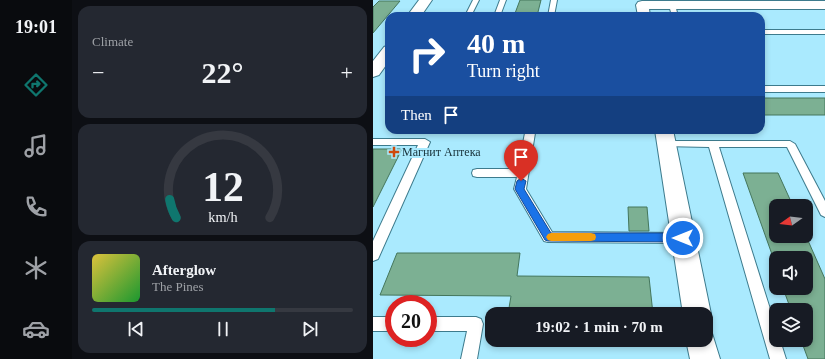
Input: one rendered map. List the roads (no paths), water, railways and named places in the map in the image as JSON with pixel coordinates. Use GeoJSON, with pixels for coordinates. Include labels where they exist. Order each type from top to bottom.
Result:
{"type":"FeatureCollection","features":[{"type":"Feature","properties":{"kind":"street"},"geometry":{"type":"LineString","coordinates":[[417,12],[426,0]]}},
{"type":"Feature","properties":{"kind":"street"},"geometry":{"type":"LineString","coordinates":[[643,12],[642,5],[673,11],[688,3],[825,5]]}},
{"type":"Feature","properties":{"kind":"street"},"geometry":{"type":"LineString","coordinates":[[373,72],[385,56]]}},
{"type":"Feature","properties":{"kind":"street"},"geometry":{"type":"LineString","coordinates":[[665,137],[696,307]]}},
{"type":"Feature","properties":{"kind":"street"},"geometry":{"type":"LineString","coordinates":[[702,347],[705,359]]}},
{"type":"Feature","properties":{"kind":"lane"},"geometry":{"type":"LineString","coordinates":[[470,12],[476,0]]}},
{"type":"Feature","properties":{"kind":"lane"},"geometry":{"type":"LineString","coordinates":[[498,12],[503,0]]}},
{"type":"Feature","properties":{"kind":"lane"},"geometry":{"type":"LineString","coordinates":[[552,12],[554,0]]}},
{"type":"Feature","properties":{"kind":"lane"},"geometry":{"type":"LineString","coordinates":[[765,32],[825,32]]}},
{"type":"Feature","properties":{"kind":"lane"},"geometry":{"type":"LineString","coordinates":[[765,88],[825,89]]}},
{"type":"Feature","properties":{"kind":"lane"},"geometry":{"type":"LineString","coordinates":[[530,134],[520,189],[548,237],[683,238]]}},
{"type":"Feature","properties":{"kind":"lane"},"geometry":{"type":"LineString","coordinates":[[665,137],[713,144],[791,144],[825,212]]}},
{"type":"Feature","properties":{"kind":"lane"},"geometry":{"type":"LineString","coordinates":[[373,142],[425,142],[373,255]]}},
{"type":"Feature","properties":{"kind":"lane"},"geometry":{"type":"LineString","coordinates":[[713,144],[778,359]]}},
{"type":"Feature","properties":{"kind":"lane"},"geometry":{"type":"LineString","coordinates":[[477,173],[523,173]]}},
{"type":"Feature","properties":{"kind":"lane"},"geometry":{"type":"LineString","coordinates":[[373,324],[385,324]]}},
{"type":"Feature","properties":{"kind":"lane"},"geometry":{"type":"LineString","coordinates":[[437,324],[476,324],[469,359]]}},
{"type":"Feature","properties":{"kind":"place","name":"Магнит Аптека"},"geometry":{"type":"Point","coordinates":[394,152]}}]}
